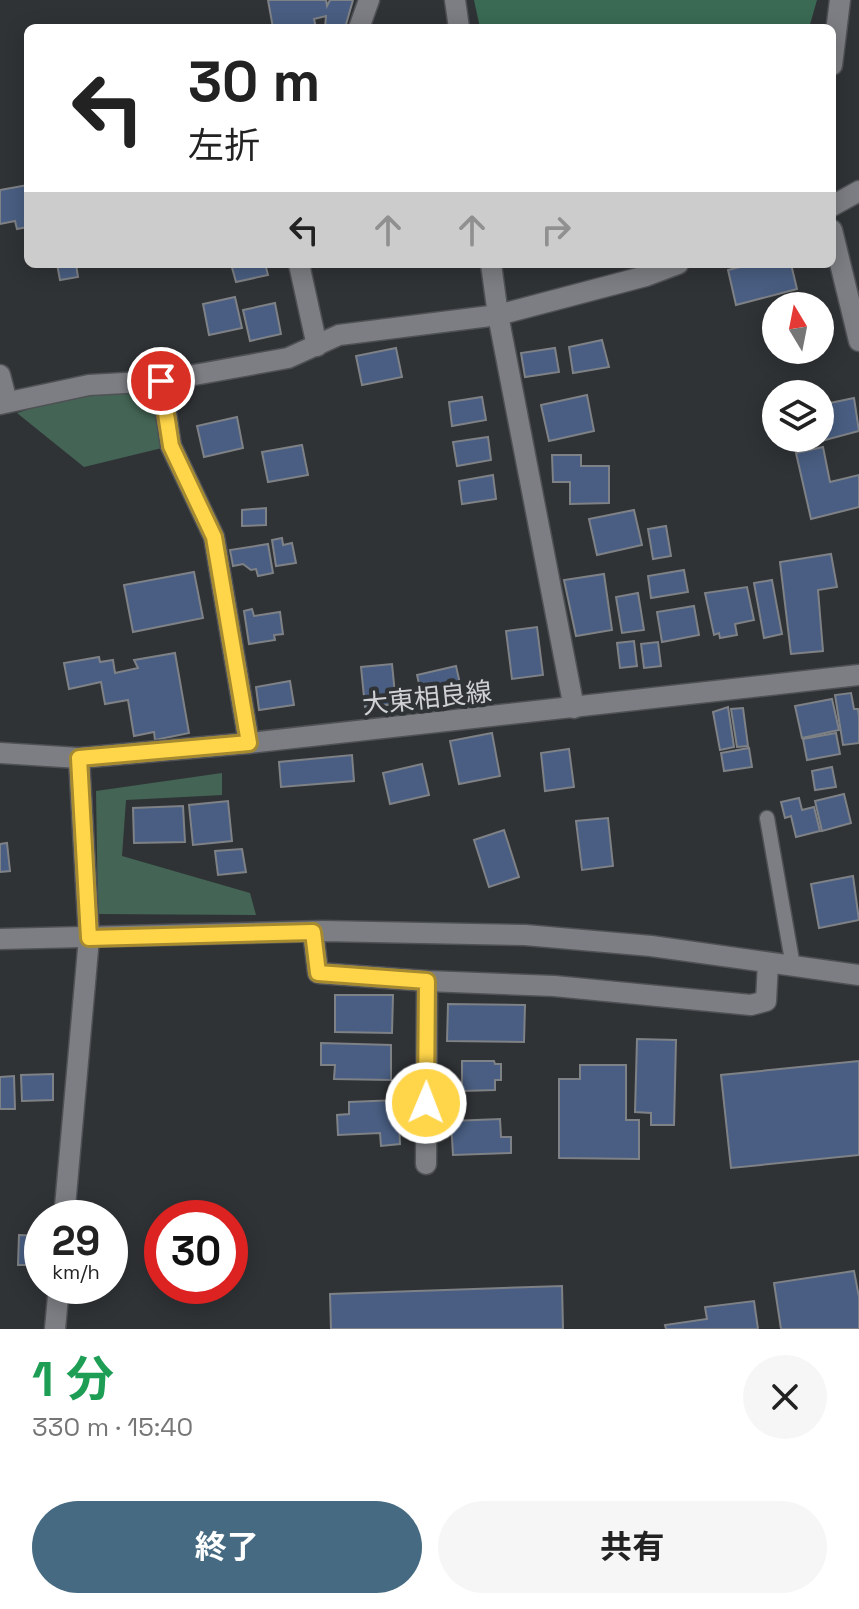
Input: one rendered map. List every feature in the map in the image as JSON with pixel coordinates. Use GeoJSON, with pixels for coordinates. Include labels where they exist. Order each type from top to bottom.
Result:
{"type":"FeatureCollection","features":[{"type":"Feature","properties":{"kind":"street"},"geometry":{"type":"LineString","coordinates":[[360,24],[369,0]]}},
{"type":"Feature","properties":{"kind":"street"},"geometry":{"type":"LineString","coordinates":[[455,0],[458,24]]}},
{"type":"Feature","properties":{"kind":"street"},"geometry":{"type":"LineString","coordinates":[[836,32],[840,0]]}},
{"type":"Feature","properties":{"kind":"street"},"geometry":{"type":"LineString","coordinates":[[836,204],[859,191]]}},
{"type":"Feature","properties":{"kind":"street"},"geometry":{"type":"LineString","coordinates":[[836,246],[859,341]]}},
{"type":"Feature","properties":{"kind":"street"},"geometry":{"type":"LineString","coordinates":[[300,268],[317,346]]}},
{"type":"Feature","properties":{"kind":"street"},"geometry":{"type":"LineString","coordinates":[[492,268],[574,708]]}},
{"type":"Feature","properties":{"kind":"street"},"geometry":{"type":"LineString","coordinates":[[0,375],[4,403],[89,385],[161,381],[288,358],[339,335],[498,315],[667,268]]}},
{"type":"Feature","properties":{"kind":"street"},"geometry":{"type":"LineString","coordinates":[[161,381],[171,446],[214,537],[249,743]]}},
{"type":"Feature","properties":{"kind":"street","name":"大東相良線"},"geometry":{"type":"LineString","coordinates":[[0,753],[79,758],[249,743],[859,675]]}},
{"type":"Feature","properties":{"kind":"street"},"geometry":{"type":"LineString","coordinates":[[66,1200],[89,938],[79,758]]}},
{"type":"Feature","properties":{"kind":"street"},"geometry":{"type":"LineString","coordinates":[[313,932],[318,973],[554,986],[751,1005],[766,1001],[768,963]]}},
{"type":"Feature","properties":{"kind":"street"},"geometry":{"type":"LineString","coordinates":[[0,939],[313,932],[525,935],[651,946],[859,975]]}},
{"type":"Feature","properties":{"kind":"street"},"geometry":{"type":"LineString","coordinates":[[426,1164],[427,981]]}},
{"type":"Feature","properties":{"kind":"street"},"geometry":{"type":"LineString","coordinates":[[55,1329],[57,1304]]}},
{"type":"Feature","properties":{"kind":"lane"},"geometry":{"type":"LineString","coordinates":[[767,818],[793,966]]}},
{"type":"Feature","properties":{"kind":"green space"},"geometry":{"type":"Polygon","coordinates":[[[474,0],[817,0],[810,24],[479,24],[474,0]]]}},
{"type":"Feature","properties":{"kind":"green space"},"geometry":{"type":"Polygon","coordinates":[[[157,392],[162,448],[84,467],[17,413],[78,394],[157,392]]]}},
{"type":"Feature","properties":{"kind":"green space"},"geometry":{"type":"Polygon","coordinates":[[[222,773],[222,795],[126,800],[122,856],[250,893],[256,915],[98,914],[96,791],[222,773]]]}},
{"type":"Feature","properties":{"kind":"building"},"geometry":{"type":"Polygon","coordinates":[[[268,0],[326,0],[327,6],[330,0],[353,0],[346,24],[325,24],[326,16],[314,19],[315,24],[272,24],[268,0]]]}},
{"type":"Feature","properties":{"kind":"building"},"geometry":{"type":"Polygon","coordinates":[[[24,186],[24,228],[17,229],[15,221],[0,224],[0,190],[24,186]]]}},
{"type":"Feature","properties":{"kind":"building"},"geometry":{"type":"Polygon","coordinates":[[[58,268],[77,268],[78,277],[60,280],[58,268]]]}},
{"type":"Feature","properties":{"kind":"building"},"geometry":{"type":"Polygon","coordinates":[[[232,268],[266,268],[268,275],[236,282],[232,268]]]}},
{"type":"Feature","properties":{"kind":"building"},"geometry":{"type":"Polygon","coordinates":[[[792,268],[797,289],[762,292],[762,298],[736,305],[728,270],[792,268]]]}},
{"type":"Feature","properties":{"kind":"building"},"geometry":{"type":"Polygon","coordinates":[[[235,297],[242,328],[209,335],[203,304],[235,297]]]}},
{"type":"Feature","properties":{"kind":"building"},"geometry":{"type":"Polygon","coordinates":[[[275,303],[281,334],[250,341],[243,310],[275,303]]]}},
{"type":"Feature","properties":{"kind":"building"},"geometry":{"type":"Polygon","coordinates":[[[602,340],[609,367],[573,373],[569,347],[602,340]]]}},
{"type":"Feature","properties":{"kind":"building"},"geometry":{"type":"Polygon","coordinates":[[[396,348],[402,377],[362,385],[356,356],[396,348]]]}},
{"type":"Feature","properties":{"kind":"building"},"geometry":{"type":"Polygon","coordinates":[[[555,348],[559,372],[525,377],[521,353],[555,348]]]}},
{"type":"Feature","properties":{"kind":"building"},"geometry":{"type":"Polygon","coordinates":[[[587,395],[594,431],[549,441],[541,405],[587,395]]]}},
{"type":"Feature","properties":{"kind":"building"},"geometry":{"type":"Polygon","coordinates":[[[482,397],[486,420],[452,426],[449,402],[482,397]]]}},
{"type":"Feature","properties":{"kind":"building"},"geometry":{"type":"Polygon","coordinates":[[[854,398],[859,431],[834,438],[834,402],[854,398]]]}},
{"type":"Feature","properties":{"kind":"building"},"geometry":{"type":"Polygon","coordinates":[[[237,417],[243,448],[204,457],[197,426],[237,417]]]}},
{"type":"Feature","properties":{"kind":"building"},"geometry":{"type":"Polygon","coordinates":[[[488,437],[491,460],[457,466],[453,442],[488,437]]]}},
{"type":"Feature","properties":{"kind":"building"},"geometry":{"type":"Polygon","coordinates":[[[302,445],[308,475],[268,482],[262,452],[302,445]]]}},
{"type":"Feature","properties":{"kind":"building"},"geometry":{"type":"Polygon","coordinates":[[[824,452],[830,482],[859,475],[859,507],[811,519],[796,453],[824,452]]]}},
{"type":"Feature","properties":{"kind":"building"},"geometry":{"type":"Polygon","coordinates":[[[552,455],[581,455],[581,466],[609,466],[609,503],[570,504],[570,482],[553,482],[552,455]]]}},
{"type":"Feature","properties":{"kind":"building"},"geometry":{"type":"Polygon","coordinates":[[[493,475],[496,499],[462,504],[459,481],[493,475]]]}},
{"type":"Feature","properties":{"kind":"building"},"geometry":{"type":"Polygon","coordinates":[[[266,508],[266,525],[242,526],[242,510],[266,508]]]}},
{"type":"Feature","properties":{"kind":"building"},"geometry":{"type":"Polygon","coordinates":[[[634,510],[642,545],[597,555],[589,519],[634,510]]]}},
{"type":"Feature","properties":{"kind":"building"},"geometry":{"type":"Polygon","coordinates":[[[666,526],[671,556],[653,559],[648,529],[666,526]]]}},
{"type":"Feature","properties":{"kind":"building"},"geometry":{"type":"Polygon","coordinates":[[[282,538],[283,545],[292,543],[296,563],[276,566],[272,540],[282,538]]]}},
{"type":"Feature","properties":{"kind":"building"},"geometry":{"type":"Polygon","coordinates":[[[268,544],[273,573],[258,576],[256,569],[251,570],[243,564],[233,566],[230,550],[268,544]]]}},
{"type":"Feature","properties":{"kind":"building"},"geometry":{"type":"Polygon","coordinates":[[[831,554],[837,587],[818,590],[823,651],[791,654],[780,562],[831,554]]]}},
{"type":"Feature","properties":{"kind":"building"},"geometry":{"type":"Polygon","coordinates":[[[684,570],[688,592],[651,598],[648,576],[684,570]]]}},
{"type":"Feature","properties":{"kind":"building"},"geometry":{"type":"Polygon","coordinates":[[[194,572],[203,618],[133,632],[124,585],[194,572]]]}},
{"type":"Feature","properties":{"kind":"building"},"geometry":{"type":"Polygon","coordinates":[[[604,574],[612,630],[576,636],[564,580],[604,574]]]}},
{"type":"Feature","properties":{"kind":"building"},"geometry":{"type":"Polygon","coordinates":[[[772,580],[782,634],[764,638],[754,583],[772,580]]]}},
{"type":"Feature","properties":{"kind":"building"},"geometry":{"type":"Polygon","coordinates":[[[747,587],[754,620],[735,624],[737,635],[720,638],[719,633],[714,635],[705,593],[747,587]]]}},
{"type":"Feature","properties":{"kind":"building"},"geometry":{"type":"Polygon","coordinates":[[[638,593],[644,630],[622,633],[616,597],[638,593]]]}},
{"type":"Feature","properties":{"kind":"building"},"geometry":{"type":"Polygon","coordinates":[[[694,606],[699,635],[662,642],[657,612],[694,606]]]}},
{"type":"Feature","properties":{"kind":"building"},"geometry":{"type":"Polygon","coordinates":[[[252,609],[254,616],[280,612],[283,634],[274,635],[275,640],[249,644],[244,611],[252,609]]]}},
{"type":"Feature","properties":{"kind":"building"},"geometry":{"type":"Polygon","coordinates":[[[537,627],[543,675],[512,679],[506,631],[537,627]]]}},
{"type":"Feature","properties":{"kind":"building"},"geometry":{"type":"Polygon","coordinates":[[[634,641],[637,666],[620,668],[617,643],[634,641]]]}},
{"type":"Feature","properties":{"kind":"building"},"geometry":{"type":"Polygon","coordinates":[[[658,642],[661,666],[644,668],[641,644],[658,642]]]}},
{"type":"Feature","properties":{"kind":"building"},"geometry":{"type":"Polygon","coordinates":[[[175,653],[189,733],[155,740],[154,732],[134,736],[128,700],[105,704],[101,682],[69,689],[64,663],[99,657],[100,662],[113,660],[115,673],[138,668],[134,660],[175,653]]]}},
{"type":"Feature","properties":{"kind":"building"},"geometry":{"type":"Polygon","coordinates":[[[392,664],[396,704],[365,707],[361,667],[392,664]]]}},
{"type":"Feature","properties":{"kind":"building"},"geometry":{"type":"Polygon","coordinates":[[[456,666],[463,697],[424,706],[417,675],[456,666]]]}},
{"type":"Feature","properties":{"kind":"building"},"geometry":{"type":"Polygon","coordinates":[[[290,681],[294,705],[259,710],[256,687],[290,681]]]}},
{"type":"Feature","properties":{"kind":"building"},"geometry":{"type":"Polygon","coordinates":[[[851,693],[854,709],[858,709],[859,743],[843,745],[835,695],[851,693]]]}},
{"type":"Feature","properties":{"kind":"building"},"geometry":{"type":"Polygon","coordinates":[[[832,699],[839,730],[802,738],[795,706],[832,699]]]}},
{"type":"Feature","properties":{"kind":"building"},"geometry":{"type":"Polygon","coordinates":[[[728,707],[734,747],[720,750],[713,712],[728,707]]]}},
{"type":"Feature","properties":{"kind":"building"},"geometry":{"type":"Polygon","coordinates":[[[743,708],[748,746],[737,747],[731,709],[743,708]]]}},
{"type":"Feature","properties":{"kind":"building"},"geometry":{"type":"Polygon","coordinates":[[[492,733],[500,776],[459,784],[450,741],[492,733]]]}},
{"type":"Feature","properties":{"kind":"building"},"geometry":{"type":"Polygon","coordinates":[[[836,733],[840,754],[807,760],[803,739],[836,733]]]}},
{"type":"Feature","properties":{"kind":"building"},"geometry":{"type":"Polygon","coordinates":[[[749,748],[752,767],[724,771],[721,753],[749,748]]]}},
{"type":"Feature","properties":{"kind":"building"},"geometry":{"type":"Polygon","coordinates":[[[569,749],[574,787],[545,791],[541,753],[569,749]]]}},
{"type":"Feature","properties":{"kind":"building"},"geometry":{"type":"Polygon","coordinates":[[[352,755],[354,781],[281,787],[279,762],[352,755]]]}},
{"type":"Feature","properties":{"kind":"building"},"geometry":{"type":"Polygon","coordinates":[[[422,764],[429,795],[390,804],[383,773],[422,764]]]}},
{"type":"Feature","properties":{"kind":"building"},"geometry":{"type":"Polygon","coordinates":[[[832,767],[836,787],[815,790],[812,771],[832,767]]]}},
{"type":"Feature","properties":{"kind":"building"},"geometry":{"type":"Polygon","coordinates":[[[844,794],[851,823],[822,831],[815,801],[844,794]]]}},
{"type":"Feature","properties":{"kind":"building"},"geometry":{"type":"Polygon","coordinates":[[[799,798],[802,810],[814,807],[820,831],[796,837],[791,816],[785,818],[781,802],[799,798]]]}},
{"type":"Feature","properties":{"kind":"building"},"geometry":{"type":"Polygon","coordinates":[[[228,801],[232,841],[193,845],[189,805],[228,801]]]}},
{"type":"Feature","properties":{"kind":"building"},"geometry":{"type":"Polygon","coordinates":[[[183,806],[185,842],[134,843],[133,808],[183,806]]]}},
{"type":"Feature","properties":{"kind":"building"},"geometry":{"type":"Polygon","coordinates":[[[608,818],[613,866],[582,870],[576,821],[608,818]]]}},
{"type":"Feature","properties":{"kind":"building"},"geometry":{"type":"Polygon","coordinates":[[[504,830],[519,877],[489,887],[474,840],[504,830]]]}},
{"type":"Feature","properties":{"kind":"building"},"geometry":{"type":"Polygon","coordinates":[[[7,843],[10,871],[0,872],[0,844],[7,843]]]}},
{"type":"Feature","properties":{"kind":"building"},"geometry":{"type":"Polygon","coordinates":[[[242,849],[246,872],[218,875],[215,851],[242,849]]]}},
{"type":"Feature","properties":{"kind":"building"},"geometry":{"type":"Polygon","coordinates":[[[853,876],[859,920],[819,928],[811,884],[853,876]]]}},
{"type":"Feature","properties":{"kind":"building"},"geometry":{"type":"Polygon","coordinates":[[[335,995],[393,995],[392,1033],[335,1032],[335,995]]]}},
{"type":"Feature","properties":{"kind":"building"},"geometry":{"type":"Polygon","coordinates":[[[448,1004],[525,1005],[524,1042],[447,1041],[448,1004]]]}},
{"type":"Feature","properties":{"kind":"building"},"geometry":{"type":"Polygon","coordinates":[[[637,1039],[676,1040],[674,1125],[651,1125],[651,1113],[635,1112],[637,1039]]]}},
{"type":"Feature","properties":{"kind":"building"},"geometry":{"type":"Polygon","coordinates":[[[321,1043],[391,1045],[391,1080],[334,1079],[335,1065],[321,1065],[321,1043]]]}},
{"type":"Feature","properties":{"kind":"building"},"geometry":{"type":"Polygon","coordinates":[[[462,1061],[494,1061],[501,1064],[501,1080],[495,1080],[495,1090],[462,1091],[462,1061]]]}},
{"type":"Feature","properties":{"kind":"building"},"geometry":{"type":"Polygon","coordinates":[[[859,1061],[859,1155],[731,1168],[721,1075],[859,1061]]]}},
{"type":"Feature","properties":{"kind":"building"},"geometry":{"type":"Polygon","coordinates":[[[580,1065],[626,1065],[626,1120],[639,1120],[639,1159],[559,1158],[559,1079],[580,1079],[580,1065]]]}},
{"type":"Feature","properties":{"kind":"building"},"geometry":{"type":"Polygon","coordinates":[[[53,1074],[53,1100],[22,1101],[21,1075],[53,1074]]]}},
{"type":"Feature","properties":{"kind":"building"},"geometry":{"type":"Polygon","coordinates":[[[14,1076],[15,1109],[0,1109],[0,1077],[14,1076]]]}},
{"type":"Feature","properties":{"kind":"building"},"geometry":{"type":"Polygon","coordinates":[[[398,1100],[400,1144],[381,1146],[380,1133],[338,1135],[337,1115],[349,1114],[349,1102],[398,1100]]]}},
{"type":"Feature","properties":{"kind":"building"},"geometry":{"type":"Polygon","coordinates":[[[500,1119],[501,1137],[511,1137],[511,1153],[453,1155],[451,1121],[500,1119]]]}},
{"type":"Feature","properties":{"kind":"building"},"geometry":{"type":"Polygon","coordinates":[[[19,1235],[24,1235],[24,1265],[18,1265],[19,1235]]]}},
{"type":"Feature","properties":{"kind":"building"},"geometry":{"type":"Polygon","coordinates":[[[854,1271],[859,1297],[859,1329],[781,1329],[774,1283],[854,1271]]]}},
{"type":"Feature","properties":{"kind":"building"},"geometry":{"type":"Polygon","coordinates":[[[562,1286],[563,1329],[331,1329],[330,1294],[562,1286]]]}},
{"type":"Feature","properties":{"kind":"building"},"geometry":{"type":"Polygon","coordinates":[[[754,1301],[758,1329],[666,1329],[665,1325],[707,1319],[705,1307],[754,1301]]]}},
{"type":"Feature","properties":{"kind":"route"},"geometry":{"type":"LineString","coordinates":[[161,381],[171,446],[214,537],[249,743],[79,758],[89,938],[313,932],[318,973],[427,981],[426,1103]]}}]}
